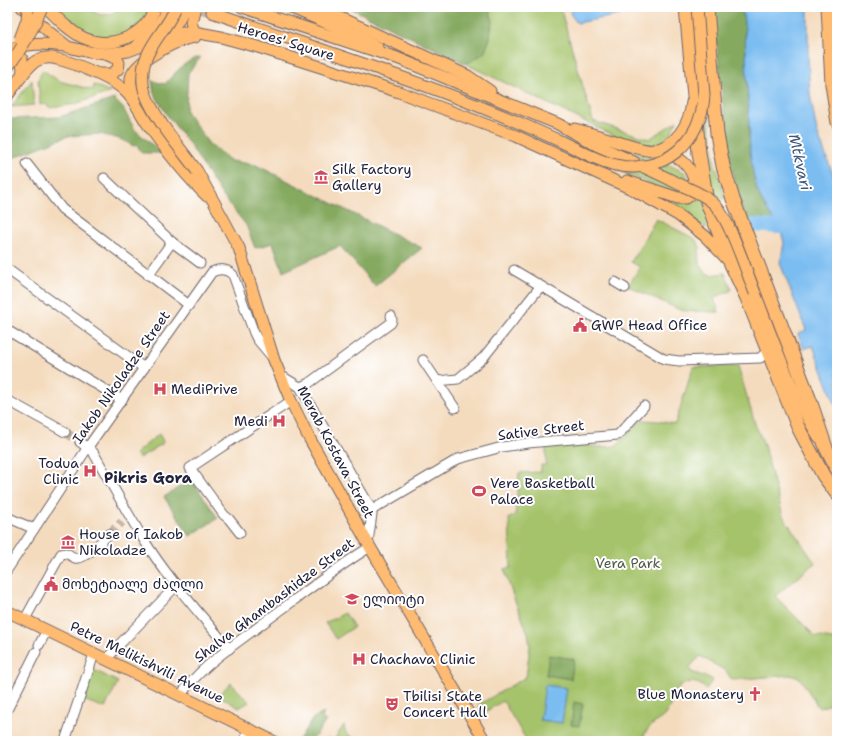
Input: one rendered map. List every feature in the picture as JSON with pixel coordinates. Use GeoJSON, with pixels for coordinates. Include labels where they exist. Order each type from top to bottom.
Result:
{"type":"FeatureCollection","features":[{"type":"Feature","properties":{"kind":"highway"},"geometry":{"type":"LineString","coordinates":[[686,7],[693,96],[705,193],[730,262],[747,298],[798,427],[837,503]]}},
{"type":"Feature","properties":{"kind":"highway"},"geometry":{"type":"LineString","coordinates":[[707,7],[717,134],[723,166],[732,199],[811,403],[826,448],[837,469]]}},
{"type":"Feature","properties":{"kind":"highway"},"geometry":{"type":"LineString","coordinates":[[826,480],[837,494]]}},
{"type":"Feature","properties":{"kind":"main road","name":"Heroes' Square"},"geometry":{"type":"LineString","coordinates":[[22,7],[68,47],[80,50],[106,54],[128,50],[183,32],[194,32],[258,47],[399,92]]}},
{"type":"Feature","properties":{"kind":"main road"},"geometry":{"type":"LineString","coordinates":[[7,68],[25,29],[28,7]]}},
{"type":"Feature","properties":{"kind":"main road"},"geometry":{"type":"LineString","coordinates":[[47,8],[78,35],[97,42],[109,42],[119,41],[137,33],[152,15],[155,7]]}},
{"type":"Feature","properties":{"kind":"main road"},"geometry":{"type":"LineString","coordinates":[[128,50],[152,32],[160,23],[168,7]]}},
{"type":"Feature","properties":{"kind":"main road","name":"Merab Kostava Street"},"geometry":{"type":"LineString","coordinates":[[176,7],[166,27],[146,57],[143,73],[146,95],[156,114],[197,171],[239,248],[274,360],[307,434],[369,544],[485,741]]}},
{"type":"Feature","properties":{"kind":"main road","name":"Heroes' Square"},"geometry":{"type":"LineString","coordinates":[[163,38],[178,21],[186,7]]}},
{"type":"Feature","properties":{"kind":"main road"},"geometry":{"type":"LineString","coordinates":[[194,32],[191,22],[195,7]]}},
{"type":"Feature","properties":{"kind":"main road","name":"Heroes' Square"},"geometry":{"type":"LineString","coordinates":[[242,7],[397,58],[502,100]]}},
{"type":"Feature","properties":{"kind":"main road","name":"Heroes' Square"},"geometry":{"type":"LineString","coordinates":[[290,7],[350,33],[397,58]]}},
{"type":"Feature","properties":{"kind":"main road"},"geometry":{"type":"LineString","coordinates":[[316,7],[468,76],[502,100],[558,124],[596,145],[695,191],[715,205],[730,231],[794,391],[808,420],[826,448]]}},
{"type":"Feature","properties":{"kind":"main road"},"geometry":{"type":"LineString","coordinates":[[396,76],[501,114],[610,164],[633,167],[646,166],[660,161],[686,144],[697,127],[704,105],[704,88],[697,7]]}},
{"type":"Feature","properties":{"kind":"main road"},"geometry":{"type":"LineString","coordinates":[[827,7],[832,93],[837,124]]}},
{"type":"Feature","properties":{"kind":"main road"},"geometry":{"type":"LineString","coordinates":[[7,68],[25,44],[47,8]]}},
{"type":"Feature","properties":{"kind":"main road"},"geometry":{"type":"LineString","coordinates":[[47,8],[65,34],[80,50]]}},
{"type":"Feature","properties":{"kind":"main road","name":"Heroes' Square"},"geometry":{"type":"LineString","coordinates":[[212,12],[396,76]]}},
{"type":"Feature","properties":{"kind":"main road"},"geometry":{"type":"LineString","coordinates":[[138,108],[131,86],[131,77],[140,63],[190,37],[210,35]]}},
{"type":"Feature","properties":{"kind":"main road"},"geometry":{"type":"LineString","coordinates":[[7,52],[15,48],[35,44],[49,44],[68,47]]}},
{"type":"Feature","properties":{"kind":"main road"},"geometry":{"type":"LineString","coordinates":[[7,52],[16,54],[22,60],[23,71],[21,78]]}},
{"type":"Feature","properties":{"kind":"main road"},"geometry":{"type":"LineString","coordinates":[[94,73],[112,74],[118,69],[119,63],[117,59],[106,54]]}},
{"type":"Feature","properties":{"kind":"main road"},"geometry":{"type":"LineString","coordinates":[[7,96],[35,62],[43,58],[57,59],[94,73],[115,83],[126,91],[138,108]]}},
{"type":"Feature","properties":{"kind":"main road"},"geometry":{"type":"LineString","coordinates":[[396,76],[485,124]]}},
{"type":"Feature","properties":{"kind":"main road"},"geometry":{"type":"LineString","coordinates":[[399,92],[501,114]]}},
{"type":"Feature","properties":{"kind":"main road"},"geometry":{"type":"LineString","coordinates":[[399,92],[516,136],[632,188],[678,215],[710,241],[730,262]]}},
{"type":"Feature","properties":{"kind":"main road"},"geometry":{"type":"LineString","coordinates":[[649,150],[659,149],[666,146],[682,132],[688,120],[693,96]]}},
{"type":"Feature","properties":{"kind":"main road","name":"Merab Kostava Street"},"geometry":{"type":"LineString","coordinates":[[138,108],[146,122],[188,178],[214,204]]}},
{"type":"Feature","properties":{"kind":"main road"},"geometry":{"type":"LineString","coordinates":[[558,124],[637,148],[674,155],[690,170],[694,180],[693,190],[691,195],[686,198],[678,198],[635,182],[605,176]]}},
{"type":"Feature","properties":{"kind":"main road","name":"Petre Melikishvili Avenue"},"geometry":{"type":"LineString","coordinates":[[7,611],[273,741]]}},
{"type":"Feature","properties":{"kind":"street"},"geometry":{"type":"LineString","coordinates":[[829,39],[837,28]]}},
{"type":"Feature","properties":{"kind":"street"},"geometry":{"type":"LineString","coordinates":[[27,164],[62,209],[189,305]]}},
{"type":"Feature","properties":{"kind":"street"},"geometry":{"type":"LineString","coordinates":[[104,178],[172,242],[200,263]]}},
{"type":"Feature","properties":{"kind":"street"},"geometry":{"type":"LineString","coordinates":[[148,275],[172,242]]}},
{"type":"Feature","properties":{"kind":"street"},"geometry":{"type":"LineString","coordinates":[[7,269],[144,368]]}},
{"type":"Feature","properties":{"kind":"street","name":"Iakob Nikoladze Street"},"geometry":{"type":"LineString","coordinates":[[7,570],[88,448],[212,272],[219,270],[228,271],[232,274],[236,281],[254,334],[274,360]]}},
{"type":"Feature","properties":{"kind":"street"},"geometry":{"type":"LineString","coordinates":[[514,270],[540,287],[664,359],[679,361],[760,358],[768,351]]}},
{"type":"Feature","properties":{"kind":"street"},"geometry":{"type":"LineString","coordinates":[[615,282],[624,288]]}},
{"type":"Feature","properties":{"kind":"street"},"geometry":{"type":"LineString","coordinates":[[437,381],[458,379],[484,358],[540,287]]}},
{"type":"Feature","properties":{"kind":"street"},"geometry":{"type":"LineString","coordinates":[[300,387],[309,383],[391,323],[391,316]]}},
{"type":"Feature","properties":{"kind":"street"},"geometry":{"type":"LineString","coordinates":[[7,330],[122,400]]}},
{"type":"Feature","properties":{"kind":"street"},"geometry":{"type":"LineString","coordinates":[[254,334],[261,336],[265,332]]}},
{"type":"Feature","properties":{"kind":"street"},"geometry":{"type":"LineString","coordinates":[[423,360],[455,408]]}},
{"type":"Feature","properties":{"kind":"street","name":"Merab Kostava Street"},"geometry":{"type":"LineString","coordinates":[[280,376],[300,387],[372,510],[369,544]]}},
{"type":"Feature","properties":{"kind":"street"},"geometry":{"type":"LineString","coordinates":[[7,400],[65,432]]}},
{"type":"Feature","properties":{"kind":"street"},"geometry":{"type":"LineString","coordinates":[[240,533],[229,519],[224,516],[190,468],[291,401]]}},
{"type":"Feature","properties":{"kind":"street","name":"Sative Street"},"geometry":{"type":"LineString","coordinates":[[372,510],[458,459],[502,447],[528,442],[618,435],[644,406]]}},
{"type":"Feature","properties":{"kind":"street"},"geometry":{"type":"LineString","coordinates":[[80,442],[93,452],[144,540],[176,586],[229,648]]}},
{"type":"Feature","properties":{"kind":"street"},"geometry":{"type":"LineString","coordinates":[[122,522],[130,515]]}},
{"type":"Feature","properties":{"kind":"street"},"geometry":{"type":"LineString","coordinates":[[7,517],[34,529]]}},
{"type":"Feature","properties":{"kind":"street"},"geometry":{"type":"LineString","coordinates":[[25,619],[61,554],[66,553],[75,558],[81,557],[88,553],[109,534]]}},
{"type":"Feature","properties":{"kind":"street","name":"Shalva Ghambashidze Street"},"geometry":{"type":"LineString","coordinates":[[180,696],[194,678],[229,648],[369,544]]}},
{"type":"Feature","properties":{"kind":"street"},"geometry":{"type":"LineString","coordinates":[[106,660],[176,586]]}},
{"type":"Feature","properties":{"kind":"street"},"geometry":{"type":"LineString","coordinates":[[7,710],[47,630]]}},
{"type":"Feature","properties":{"kind":"street"},"geometry":{"type":"LineString","coordinates":[[65,741],[94,654]]}},
{"type":"Feature","properties":{"kind":"street"},"geometry":{"type":"LineString","coordinates":[[245,741],[248,729]]}},
{"type":"Feature","properties":{"kind":"green space"},"geometry":{"type":"Polygon","coordinates":[[[56,7],[87,7],[95,13],[104,15],[116,11],[120,7],[151,7],[141,24],[118,38],[85,36],[65,19],[56,7]]]}},
{"type":"Feature","properties":{"kind":"green space"},"geometry":{"type":"Polygon","coordinates":[[[348,7],[489,7],[492,19],[490,38],[484,53],[466,64],[348,7]]]}},
{"type":"Feature","properties":{"kind":"green space"},"geometry":{"type":"Polygon","coordinates":[[[489,7],[560,7],[593,121],[649,139],[677,121],[672,131],[663,142],[657,144],[650,145],[636,143],[623,139],[466,64],[484,53],[490,38],[492,19],[489,7]]]}},
{"type":"Feature","properties":{"kind":"green space"},"geometry":{"type":"Polygon","coordinates":[[[713,7],[742,7],[745,30],[750,151],[762,201],[775,222],[771,223],[747,220],[743,213],[734,182],[728,151],[713,7]]]}},
{"type":"Feature","properties":{"kind":"green space"},"geometry":{"type":"Polygon","coordinates":[[[201,57],[188,73],[186,111],[209,144],[231,161],[256,165],[422,248],[375,286],[340,246],[283,272],[273,243],[255,248],[246,225],[222,195],[188,142],[167,115],[154,93],[152,81],[165,84],[177,71],[190,61],[201,57]]]}},
{"type":"Feature","properties":{"kind":"green space"},"geometry":{"type":"Polygon","coordinates":[[[43,70],[59,81],[93,90],[94,85],[111,92],[75,104],[50,108],[46,104],[40,105],[38,80],[43,70]]]}},
{"type":"Feature","properties":{"kind":"green space"},"geometry":{"type":"Polygon","coordinates":[[[32,80],[34,105],[11,107],[32,80]]]}},
{"type":"Feature","properties":{"kind":"green space"},"geometry":{"type":"Polygon","coordinates":[[[114,99],[123,108],[135,130],[162,153],[142,153],[137,145],[134,146],[120,139],[100,134],[68,136],[7,160],[7,119],[59,117],[114,99]]]}},
{"type":"Feature","properties":{"kind":"green space"},"geometry":{"type":"Polygon","coordinates":[[[709,116],[715,164],[725,198],[718,200],[712,193],[704,156],[702,131],[709,116]]]}},
{"type":"Feature","properties":{"kind":"green space"},"geometry":{"type":"Polygon","coordinates":[[[613,146],[667,164],[686,173],[691,182],[684,193],[668,191],[615,169],[641,173],[656,168],[613,146]]]}},
{"type":"Feature","properties":{"kind":"green space"},"geometry":{"type":"Polygon","coordinates":[[[698,186],[713,223],[705,228],[661,200],[673,203],[691,202],[696,195],[698,186]]]}},
{"type":"Feature","properties":{"kind":"green space"},"geometry":{"type":"Polygon","coordinates":[[[656,219],[695,239],[700,247],[698,258],[704,272],[711,275],[725,273],[732,290],[714,298],[719,312],[687,311],[678,309],[628,286],[640,267],[631,262],[656,219]]]}},
{"type":"Feature","properties":{"kind":"green space","name":"Vera Park"},"geometry":{"type":"Polygon","coordinates":[[[738,366],[755,424],[763,442],[783,516],[815,563],[775,596],[815,636],[837,640],[837,702],[819,708],[800,678],[790,675],[732,680],[726,671],[700,656],[690,667],[691,672],[713,680],[706,689],[700,684],[690,682],[682,685],[676,692],[665,715],[648,729],[640,741],[527,741],[503,701],[483,713],[478,705],[526,677],[530,646],[528,633],[504,569],[511,568],[509,518],[515,516],[519,473],[541,472],[541,465],[546,465],[546,443],[610,447],[615,446],[642,420],[675,424],[693,367],[738,366]]]}},
{"type":"Feature","properties":{"kind":"green space"},"geometry":{"type":"Polygon","coordinates":[[[159,434],[163,441],[162,444],[139,458],[136,453],[159,434]]]}},
{"type":"Feature","properties":{"kind":"green space"},"geometry":{"type":"Polygon","coordinates":[[[191,479],[218,518],[190,536],[164,497],[191,479]]]}},
{"type":"Feature","properties":{"kind":"green space"},"geometry":{"type":"Polygon","coordinates":[[[345,613],[354,627],[336,639],[325,623],[345,613]]]}},
{"type":"Feature","properties":{"kind":"green space"},"geometry":{"type":"Polygon","coordinates":[[[549,655],[574,659],[571,679],[546,675],[549,655]]]}},
{"type":"Feature","properties":{"kind":"green space"},"geometry":{"type":"Polygon","coordinates":[[[94,670],[118,682],[105,708],[83,700],[94,670]]]}},
{"type":"Feature","properties":{"kind":"green space"},"geometry":{"type":"Polygon","coordinates":[[[231,683],[249,702],[239,708],[218,695],[231,683]]]}},
{"type":"Feature","properties":{"kind":"green space"},"geometry":{"type":"Polygon","coordinates":[[[574,702],[583,704],[579,726],[571,725],[574,702]]]}},
{"type":"Feature","properties":{"kind":"green space"},"geometry":{"type":"Polygon","coordinates":[[[324,713],[322,718],[326,721],[312,741],[298,741],[313,718],[324,713]]]}},
{"type":"Feature","properties":{"kind":"green space"},"geometry":{"type":"Polygon","coordinates":[[[344,725],[349,736],[360,741],[325,741],[327,738],[334,740],[344,725]]]}},
{"type":"Feature","properties":{"kind":"water"},"geometry":{"type":"Polygon","coordinates":[[[569,7],[636,7],[620,15],[577,23],[571,15],[569,7]]]}},
{"type":"Feature","properties":{"kind":"water","name":"Mtkvari"},"geometry":{"type":"Polygon","coordinates":[[[742,7],[808,7],[810,94],[817,132],[837,185],[837,409],[813,346],[804,349],[798,334],[806,330],[780,263],[784,243],[782,235],[757,190],[750,151],[745,30],[742,7]]]}},
{"type":"Feature","properties":{"kind":"water"},"geometry":{"type":"Polygon","coordinates":[[[545,685],[567,688],[562,723],[540,720],[545,685]]]}},
{"type":"Feature","properties":{"kind":"waterway"},"geometry":{"type":"LineString","coordinates":[[753,225],[778,227],[796,222]]}},
{"type":"Feature","properties":{"kind":"tunnel"},"geometry":{"type":"LineString","coordinates":[[198,7],[212,12]]}},
{"type":"Feature","properties":{"kind":"tunnel"},"geometry":{"type":"LineString","coordinates":[[65,432],[80,442]]}},
{"type":"Feature","properties":{"kind":"tunnel"},"geometry":{"type":"LineString","coordinates":[[109,534],[122,522]]}},
{"type":"Feature","properties":{"kind":"place","name":"Silk Factory Gallery"},"geometry":{"type":"Point","coordinates":[321,177]}},
{"type":"Feature","properties":{"kind":"place","name":"GWP Head Office"},"geometry":{"type":"Point","coordinates":[580,325]}},
{"type":"Feature","properties":{"kind":"place","name":"MediPrive"},"geometry":{"type":"Point","coordinates":[160,389]}},
{"type":"Feature","properties":{"kind":"place","name":"Medi"},"geometry":{"type":"Point","coordinates":[279,421]}},
{"type":"Feature","properties":{"kind":"place","name":"Todua Clinic"},"geometry":{"type":"Point","coordinates":[90,471]}},
{"type":"Feature","properties":{"kind":"place","name":"Vere Basketball Palace"},"geometry":{"type":"Point","coordinates":[479,491]}},
{"type":"Feature","properties":{"kind":"place","name":"House of Iakob Nikoladze"},"geometry":{"type":"Point","coordinates":[68,542]}},
{"type":"Feature","properties":{"kind":"place","name":"მოხეტიალე ძაღლი"},"geometry":{"type":"Point","coordinates":[51,584]}},
{"type":"Feature","properties":{"kind":"place","name":"ელიოტი"},"geometry":{"type":"Point","coordinates":[352,599]}},
{"type":"Feature","properties":{"kind":"place","name":"Chachava Clinic"},"geometry":{"type":"Point","coordinates":[359,659]}},
{"type":"Feature","properties":{"kind":"place","name":"Blue Monastery"},"geometry":{"type":"Point","coordinates":[755,694]}},
{"type":"Feature","properties":{"kind":"place","name":"Tbilisi State Concert Hall"},"geometry":{"type":"Point","coordinates":[392,704]}},
{"type":"Feature","properties":{"kind":"district","name":"Pikris Gora"},"geometry":{"type":"Point","coordinates":[148,478]}}]}
